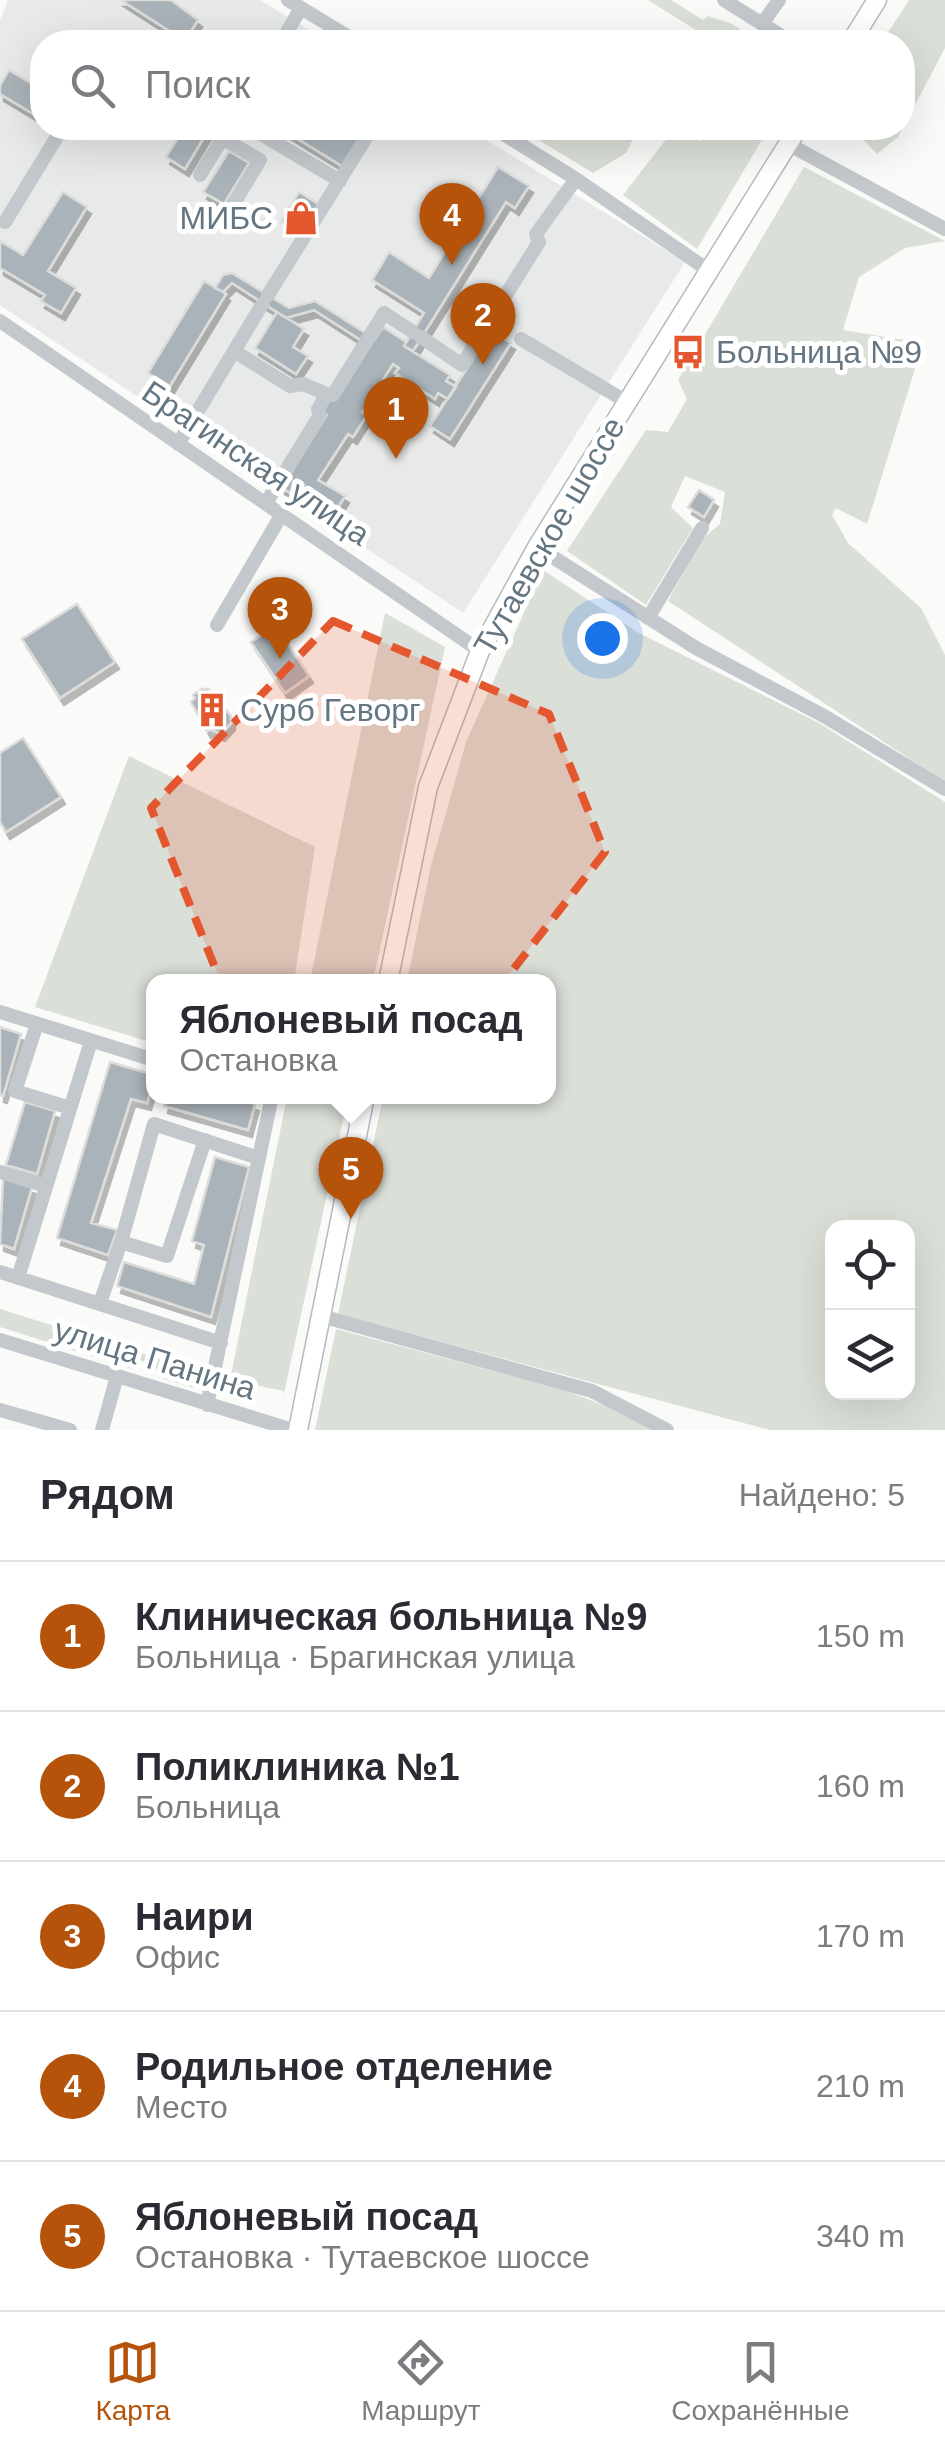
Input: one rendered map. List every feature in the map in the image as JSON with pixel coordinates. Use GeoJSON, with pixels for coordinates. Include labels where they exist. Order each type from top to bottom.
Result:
{"type":"FeatureCollection","features":[{"type":"Feature","properties":{"kind":"main road"},"geometry":{"type":"LineString","coordinates":[[858,30],[877,0]]}},
{"type":"Feature","properties":{"kind":"main road","name":"Тутаевское шоссе"},"geometry":{"type":"LineString","coordinates":[[390,974],[428,788],[480,651],[537,547],[790,140]]}},
{"type":"Feature","properties":{"kind":"main road"},"geometry":{"type":"LineString","coordinates":[[296,1430],[363,1104]]}},
{"type":"Feature","properties":{"kind":"street"},"geometry":{"type":"LineString","coordinates":[[724,0],[772,30]]}},
{"type":"Feature","properties":{"kind":"street"},"geometry":{"type":"LineString","coordinates":[[762,24],[778,0]]}},
{"type":"Feature","properties":{"kind":"street"},"geometry":{"type":"LineString","coordinates":[[286,30],[295,4],[337,30]]}},
{"type":"Feature","properties":{"kind":"street"},"geometry":{"type":"LineString","coordinates":[[5,222],[55,140]]}},
{"type":"Feature","properties":{"kind":"street"},"geometry":{"type":"LineString","coordinates":[[200,174],[222,140]]}},
{"type":"Feature","properties":{"kind":"street"},"geometry":{"type":"LineString","coordinates":[[225,218],[260,160],[235,140]]}},
{"type":"Feature","properties":{"kind":"street"},"geometry":{"type":"LineString","coordinates":[[271,140],[340,181]]}},
{"type":"Feature","properties":{"kind":"street"},"geometry":{"type":"LineString","coordinates":[[178,444],[365,140]]}},
{"type":"Feature","properties":{"kind":"street"},"geometry":{"type":"LineString","coordinates":[[513,140],[708,270]]}},
{"type":"Feature","properties":{"kind":"street"},"geometry":{"type":"LineString","coordinates":[[788,144],[945,229]]}},
{"type":"Feature","properties":{"kind":"street"},"geometry":{"type":"LineString","coordinates":[[234,351],[290,386],[303,384],[333,395],[384,313],[462,365],[539,242],[536,234],[576,179]]}},
{"type":"Feature","properties":{"kind":"street","name":"Брагинская улица"},"geometry":{"type":"LineString","coordinates":[[0,321],[480,651]]}},
{"type":"Feature","properties":{"kind":"street"},"geometry":{"type":"LineString","coordinates":[[521,339],[627,402]]}},
{"type":"Feature","properties":{"kind":"street"},"geometry":{"type":"LineString","coordinates":[[266,503],[320,415],[318,409],[327,394]]}},
{"type":"Feature","properties":{"kind":"street"},"geometry":{"type":"LineString","coordinates":[[217,625],[282,514]]}},
{"type":"Feature","properties":{"kind":"street"},"geometry":{"type":"LineString","coordinates":[[648,618],[702,528]]}},
{"type":"Feature","properties":{"kind":"street"},"geometry":{"type":"LineString","coordinates":[[537,547],[696,648],[824,716],[945,788]]}},
{"type":"Feature","properties":{"kind":"street"},"geometry":{"type":"LineString","coordinates":[[0,1012],[146,1057]]}},
{"type":"Feature","properties":{"kind":"street"},"geometry":{"type":"LineString","coordinates":[[37,1024],[15,1091],[70,1108]]}},
{"type":"Feature","properties":{"kind":"street"},"geometry":{"type":"LineString","coordinates":[[18,1278],[92,1040]]}},
{"type":"Feature","properties":{"kind":"street"},"geometry":{"type":"LineString","coordinates":[[208,1404],[270,1104]]}},
{"type":"Feature","properties":{"kind":"street"},"geometry":{"type":"LineString","coordinates":[[100,1303],[154,1124],[259,1158]]}},
{"type":"Feature","properties":{"kind":"street"},"geometry":{"type":"LineString","coordinates":[[121,1242],[167,1256],[205,1140]]}},
{"type":"Feature","properties":{"kind":"street"},"geometry":{"type":"LineString","coordinates":[[0,1172],[46,1186]]}},
{"type":"Feature","properties":{"kind":"street"},"geometry":{"type":"LineString","coordinates":[[0,1272],[221,1343]]}},
{"type":"Feature","properties":{"kind":"street"},"geometry":{"type":"LineString","coordinates":[[321,1316],[592,1391],[667,1430]]}},
{"type":"Feature","properties":{"kind":"street","name":"улица Панина"},"geometry":{"type":"LineString","coordinates":[[0,1340],[296,1430]]}},
{"type":"Feature","properties":{"kind":"street"},"geometry":{"type":"LineString","coordinates":[[102,1430],[117,1376]]}},
{"type":"Feature","properties":{"kind":"street"},"geometry":{"type":"LineString","coordinates":[[0,1410],[70,1430]]}},
{"type":"Feature","properties":{"kind":"highlighted area"},"geometry":{"type":"Polygon","coordinates":[[[333,621],[549,714],[605,852],[458,1040],[230,1005],[151,808],[333,621]]]}},
{"type":"Feature","properties":{"kind":"shaded area"},"geometry":{"type":"Polygon","coordinates":[[[8,0],[260,0],[309,30],[30,30],[30,140],[487,140],[685,262],[463,613],[0,305],[0,21],[8,0]]]}},
{"type":"Feature","properties":{"kind":"shaded area"},"geometry":{"type":"Polygon","coordinates":[[[648,0],[671,0],[703,20],[708,16],[741,30],[696,30],[648,0]]]}},
{"type":"Feature","properties":{"kind":"shaded area"},"geometry":{"type":"Polygon","coordinates":[[[909,0],[945,0],[945,48],[915,105],[915,30],[890,30],[909,0]]]}},
{"type":"Feature","properties":{"kind":"shaded area"},"geometry":{"type":"Polygon","coordinates":[[[539,140],[633,140],[626,153],[593,173],[539,140]]]}},
{"type":"Feature","properties":{"kind":"shaded area"},"geometry":{"type":"Polygon","coordinates":[[[666,140],[762,140],[697,249],[623,195],[666,140]]]}},
{"type":"Feature","properties":{"kind":"shaded area"},"geometry":{"type":"Polygon","coordinates":[[[864,140],[894,140],[877,154],[864,140]]]}},
{"type":"Feature","properties":{"kind":"shaded area"},"geometry":{"type":"Polygon","coordinates":[[[804,167],[945,241],[905,248],[859,277],[843,330],[923,343],[867,524],[836,508],[832,515],[848,543],[921,608],[945,655],[945,782],[668,601],[702,539],[720,524],[725,492],[685,476],[671,507],[693,528],[646,605],[567,551],[646,430],[668,432],[687,399],[678,380],[804,167]]]}},
{"type":"Feature","properties":{"kind":"shaded area"},"geometry":{"type":"Polygon","coordinates":[[[543,570],[637,632],[819,723],[945,802],[945,1430],[770,1430],[338,1314],[382,1104],[556,1104],[556,974],[408,974],[431,866],[466,742],[543,570]]]}},
{"type":"Feature","properties":{"kind":"shaded area"},"geometry":{"type":"Polygon","coordinates":[[[385,613],[445,647],[375,974],[311,974],[385,613]]]}},
{"type":"Feature","properties":{"kind":"shaded area"},"geometry":{"type":"Polygon","coordinates":[[[129,756],[315,847],[295,974],[146,974],[146,1041],[35,1007],[129,756]]]}},
{"type":"Feature","properties":{"kind":"shaded area"},"geometry":{"type":"Polygon","coordinates":[[[286,1104],[346,1104],[283,1398],[284,1391],[230,1380],[286,1104]]]}},
{"type":"Feature","properties":{"kind":"shaded area"},"geometry":{"type":"Polygon","coordinates":[[[0,1309],[211,1375],[205,1385],[194,1388],[158,1377],[155,1364],[137,1360],[132,1369],[0,1327],[0,1309]]]}},
{"type":"Feature","properties":{"kind":"shaded area"},"geometry":{"type":"Polygon","coordinates":[[[336,1329],[564,1390],[669,1430],[315,1430],[336,1329]]]}},
{"type":"Feature","properties":{"kind":"building"},"geometry":{"type":"Polygon","coordinates":[[[121,0],[171,0],[198,20],[192,30],[168,30],[121,0]]]}},
{"type":"Feature","properties":{"kind":"building"},"geometry":{"type":"Polygon","coordinates":[[[9,70],[30,83],[30,112],[0,94],[9,70]]]}},
{"type":"Feature","properties":{"kind":"building"},"geometry":{"type":"Polygon","coordinates":[[[177,140],[202,140],[185,169],[166,157],[177,140]]]}},
{"type":"Feature","properties":{"kind":"building"},"geometry":{"type":"Polygon","coordinates":[[[300,140],[358,140],[342,166],[300,140]]]}},
{"type":"Feature","properties":{"kind":"building"},"geometry":{"type":"Polygon","coordinates":[[[229,151],[249,163],[224,204],[203,192],[229,151]]]}},
{"type":"Feature","properties":{"kind":"building"},"geometry":{"type":"Polygon","coordinates":[[[498,167],[529,186],[515,208],[506,202],[413,351],[404,346],[424,313],[372,280],[389,252],[429,278],[498,167]]]}},
{"type":"Feature","properties":{"kind":"building"},"geometry":{"type":"Polygon","coordinates":[[[63,192],[87,207],[48,271],[76,288],[61,313],[41,301],[45,295],[0,268],[0,241],[23,255],[63,192]]]}},
{"type":"Feature","properties":{"kind":"building"},"geometry":{"type":"Polygon","coordinates":[[[299,192],[320,205],[302,235],[281,222],[299,192]]]}},
{"type":"Feature","properties":{"kind":"building"},"geometry":{"type":"Polygon","coordinates":[[[232,273],[289,308],[315,301],[375,339],[383,327],[406,342],[404,346],[450,375],[446,381],[456,387],[448,399],[438,393],[435,399],[395,373],[399,368],[393,364],[362,412],[367,415],[353,437],[348,434],[318,480],[345,496],[331,519],[281,487],[327,415],[320,411],[370,346],[314,310],[286,318],[232,283],[223,292],[215,288],[223,275],[232,273]]]}},
{"type":"Feature","properties":{"kind":"building"},"geometry":{"type":"Polygon","coordinates":[[[204,281],[226,294],[170,386],[148,373],[204,281]]]}},
{"type":"Feature","properties":{"kind":"building"},"geometry":{"type":"Polygon","coordinates":[[[277,312],[304,329],[293,347],[308,356],[296,374],[255,348],[277,312]]]}},
{"type":"Feature","properties":{"kind":"building"},"geometry":{"type":"Polygon","coordinates":[[[491,331],[511,343],[450,439],[430,426],[491,331]]]}},
{"type":"Feature","properties":{"kind":"building"},"geometry":{"type":"Polygon","coordinates":[[[699,490],[714,500],[704,517],[688,507],[699,490]]]}},
{"type":"Feature","properties":{"kind":"building"},"geometry":{"type":"Polygon","coordinates":[[[77,604],[115,662],[60,698],[22,639],[77,604]]]}},
{"type":"Feature","properties":{"kind":"building"},"geometry":{"type":"Polygon","coordinates":[[[276,626],[309,676],[285,693],[251,642],[276,626]]]}},
{"type":"Feature","properties":{"kind":"building","name":"Сурб Геворг"},"geometry":{"type":"Polygon","coordinates":[[[202,689],[208,689],[231,716],[231,723],[221,734],[207,731],[191,702],[202,689]]]}},
{"type":"Feature","properties":{"kind":"building"},"geometry":{"type":"Polygon","coordinates":[[[23,738],[61,797],[6,832],[0,822],[0,753],[23,738]]]}},
{"type":"Feature","properties":{"kind":"building"},"geometry":{"type":"Polygon","coordinates":[[[0,1027],[21,1034],[3,1096],[0,1095],[0,1027]]]}},
{"type":"Feature","properties":{"kind":"building"},"geometry":{"type":"Polygon","coordinates":[[[110,1062],[146,1073],[146,1103],[131,1099],[91,1223],[117,1230],[108,1255],[57,1238],[110,1062]]]}},
{"type":"Feature","properties":{"kind":"building"},"geometry":{"type":"Polygon","coordinates":[[[25,1102],[55,1111],[37,1174],[6,1165],[25,1102]]]}},
{"type":"Feature","properties":{"kind":"building"},"geometry":{"type":"Polygon","coordinates":[[[164,1104],[255,1104],[248,1130],[164,1104]]]}},
{"type":"Feature","properties":{"kind":"building"},"geometry":{"type":"Polygon","coordinates":[[[215,1157],[249,1167],[211,1317],[117,1286],[124,1262],[194,1284],[204,1245],[192,1241],[215,1157]]]}},
{"type":"Feature","properties":{"kind":"building"},"geometry":{"type":"Polygon","coordinates":[[[3,1178],[32,1187],[14,1249],[0,1244],[3,1178]]]}},
{"type":"Feature","properties":{"kind":"place","name":"МИБС"},"geometry":{"type":"Point","coordinates":[301,218]}},
{"type":"Feature","properties":{"kind":"place","name":"Родильное отделение"},"geometry":{"type":"Point","coordinates":[452,265]}},
{"type":"Feature","properties":{"kind":"place","name":"Больница №9"},"geometry":{"type":"Point","coordinates":[688,352]}},
{"type":"Feature","properties":{"kind":"place","name":"Поликлиника №1"},"geometry":{"type":"Point","coordinates":[483,365]}},
{"type":"Feature","properties":{"kind":"place","name":"Клиническая больница №9"},"geometry":{"type":"Point","coordinates":[396,459]}},
{"type":"Feature","properties":{"kind":"place","name":"Наири"},"geometry":{"type":"Point","coordinates":[280,659]}},
{"type":"Feature","properties":{"kind":"place","name":"Сурб Геворг"},"geometry":{"type":"Point","coordinates":[212,710]}},
{"type":"Feature","properties":{"kind":"place","name":"Яблоневый посад"},"geometry":{"type":"Point","coordinates":[351,1219]}}]}
